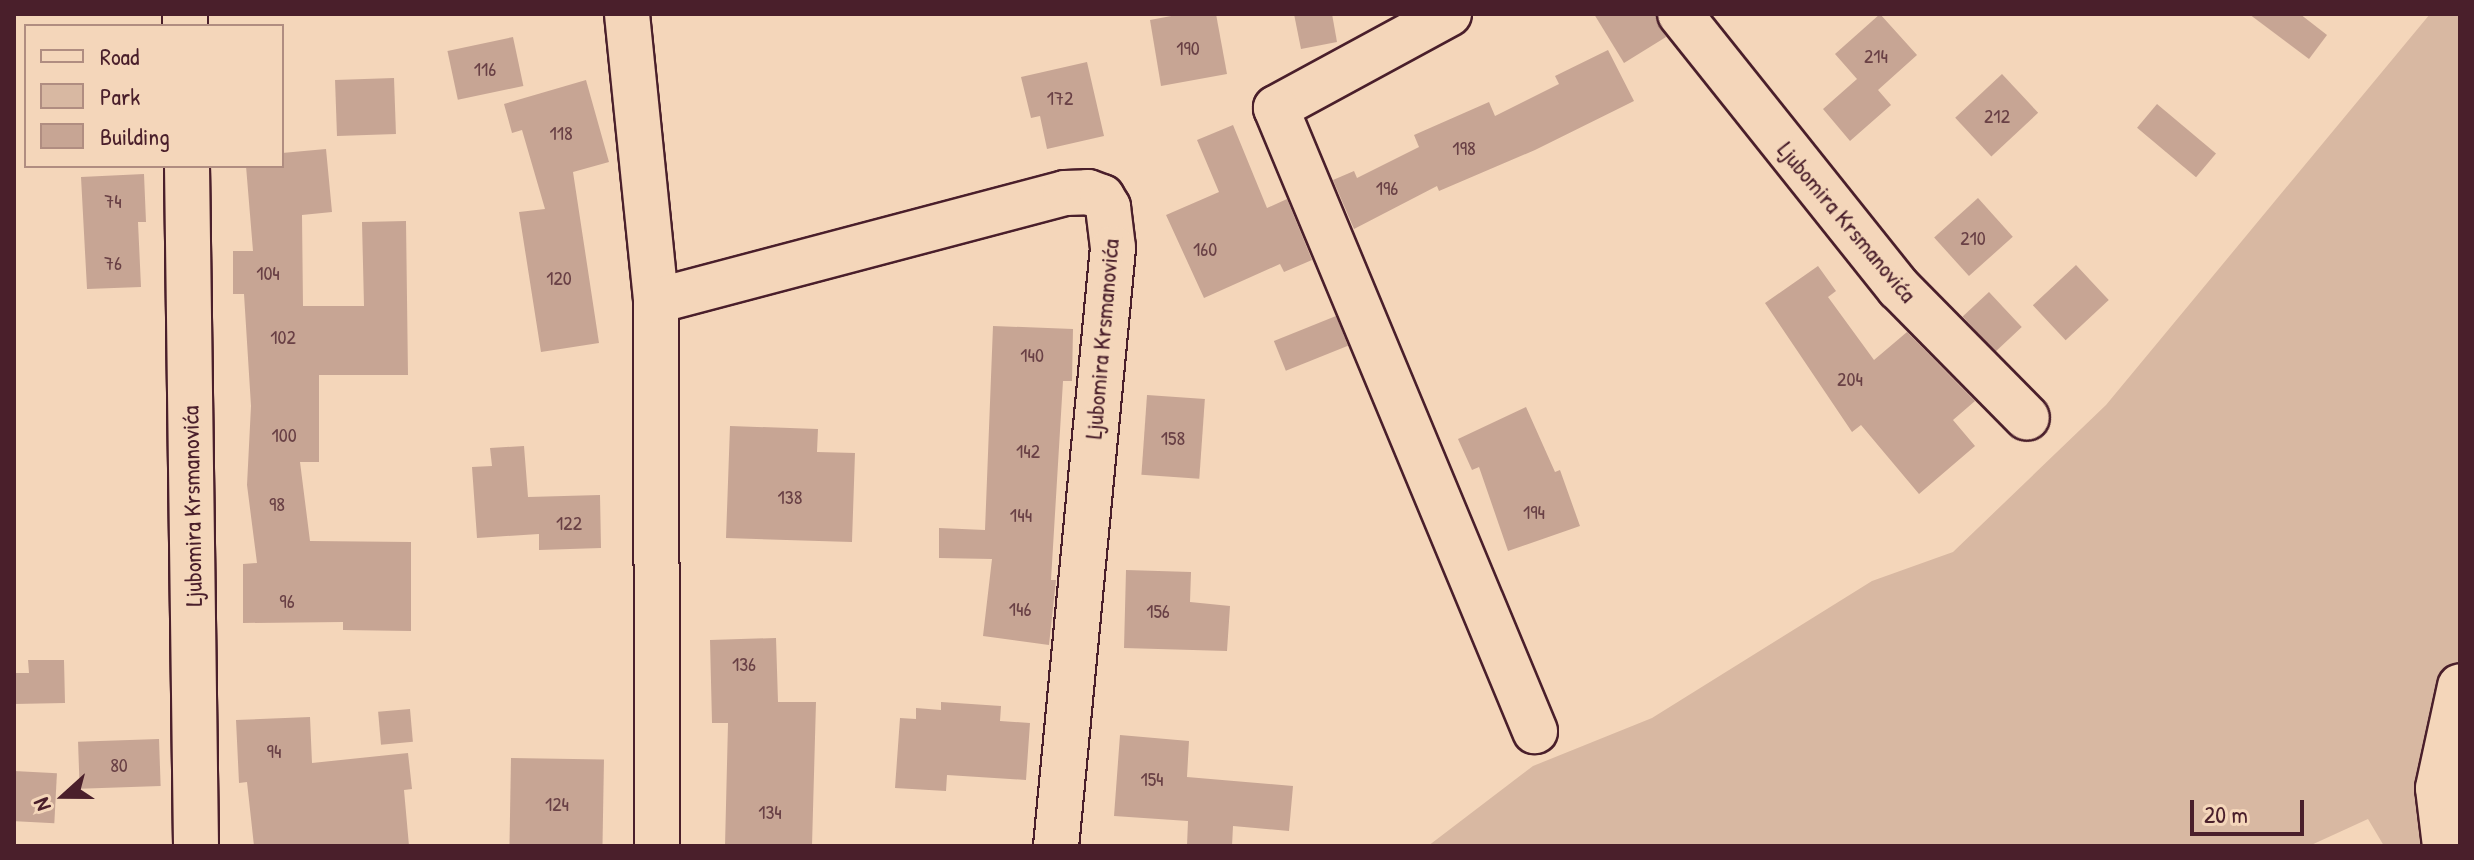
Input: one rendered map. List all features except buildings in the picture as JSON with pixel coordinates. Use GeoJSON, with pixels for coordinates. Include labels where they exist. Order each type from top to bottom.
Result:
{"type":"FeatureCollection","features":[{"type":"Feature","properties":{"kind":"street"},"geometry":{"type":"LineString","coordinates":[[627,14],[656,301],[657,846]]}},
{"type":"Feature","properties":{"kind":"street"},"geometry":{"type":"LineString","coordinates":[[1449,14],[1276,108],[1535,731]]}},
{"type":"Feature","properties":{"kind":"street","name":"Ljubomira Krsmanovića"},"geometry":{"type":"LineString","coordinates":[[1680,14],[1899,288],[2027,418]]}},
{"type":"Feature","properties":{"kind":"street","name":"Ljubomira Krsmanovića"},"geometry":{"type":"LineString","coordinates":[[187,168],[196,846]]}},
{"type":"Feature","properties":{"kind":"street","name":"Ljubomira Krsmanovića"},"geometry":{"type":"LineString","coordinates":[[656,301],[1042,198],[1088,192],[1102,197],[1108,207],[1113,248],[1056,846]]}},
{"type":"Feature","properties":{"kind":"street"},"geometry":{"type":"LineString","coordinates":[[2445,846],[2438,788],[2460,686]]}},
{"type":"Feature","properties":{"kind":"green space"},"geometry":{"type":"Polygon","coordinates":[[[2430,14],[2460,14],[2460,846],[2384,846],[2368,819],[2309,846],[1428,846],[1533,766],[1652,718],[1872,581],[1953,552],[2106,405],[2430,14]]]}}]}
